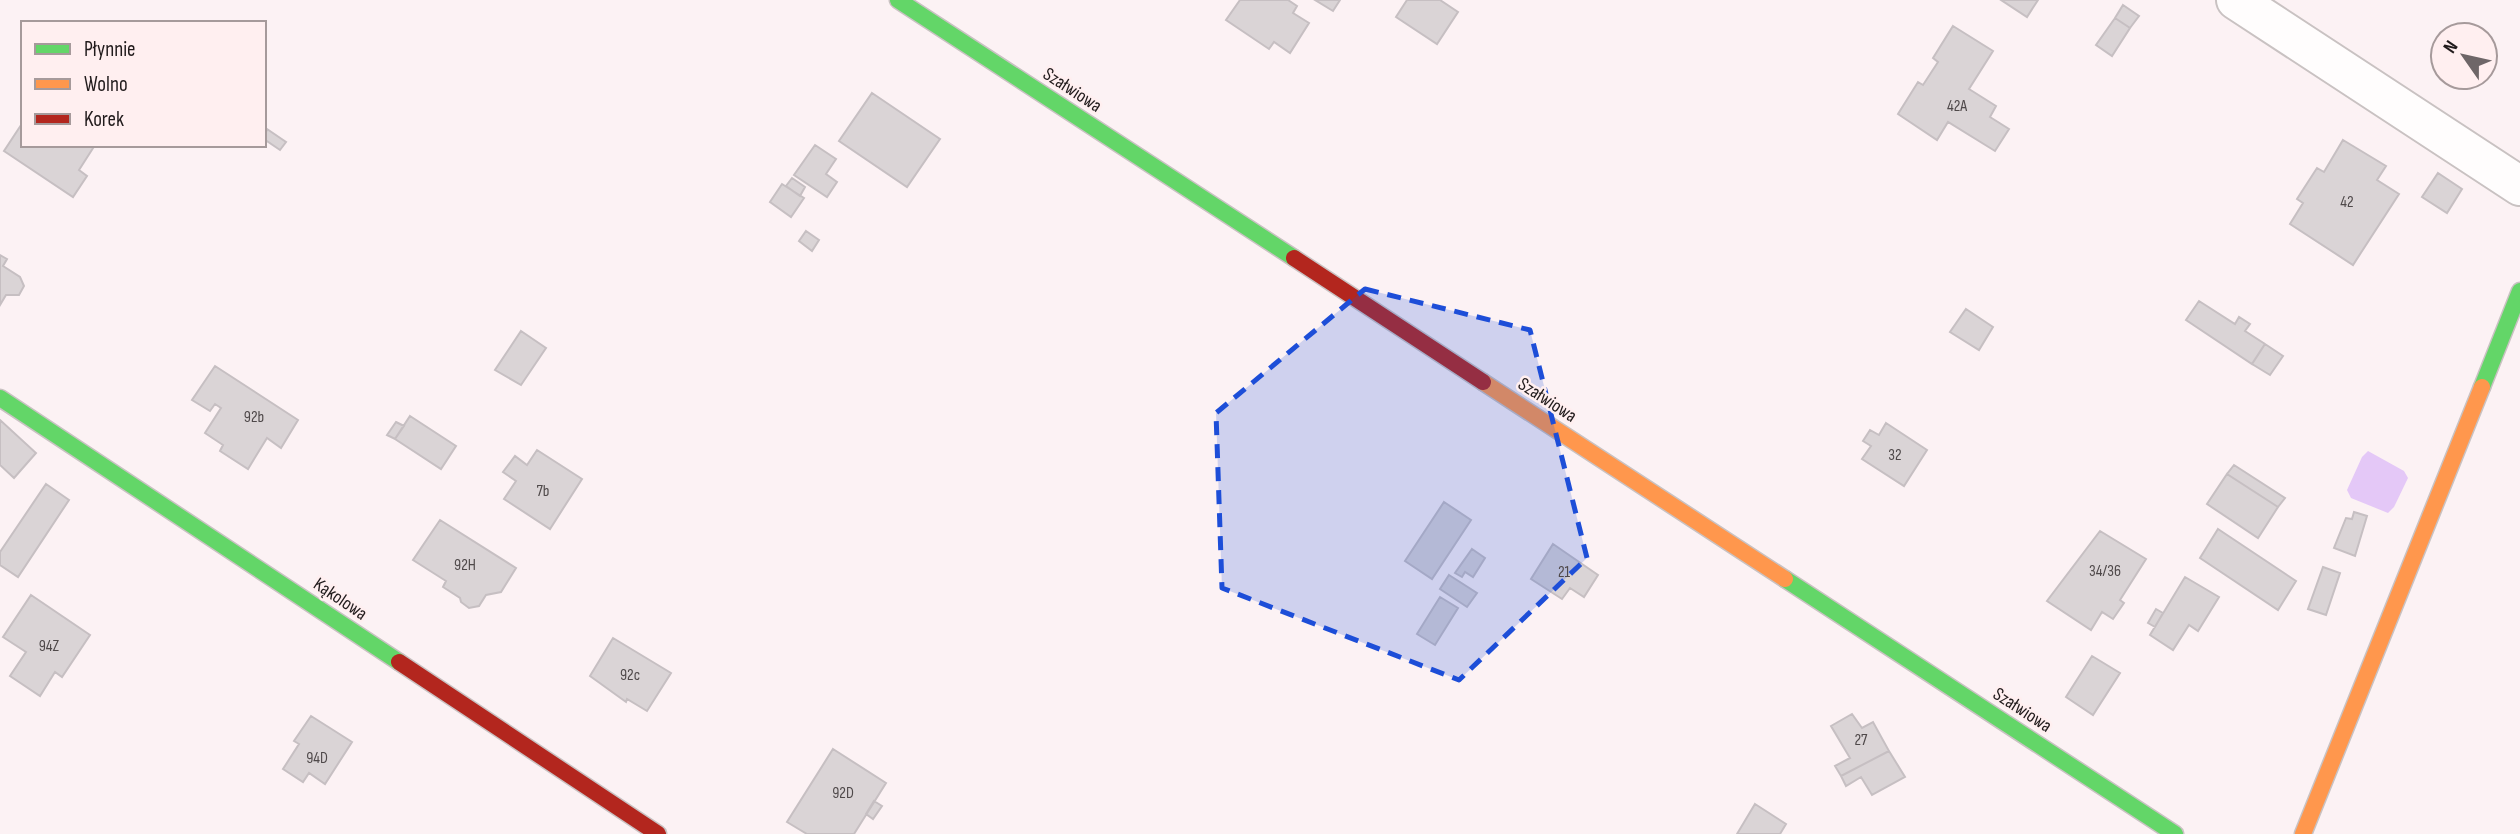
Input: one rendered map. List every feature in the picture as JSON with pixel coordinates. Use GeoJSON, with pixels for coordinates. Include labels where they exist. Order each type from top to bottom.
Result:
{"type":"FeatureCollection","features":[{"type":"Feature","properties":{"kind":"street","name":"Szałwiowa"},"geometry":{"type":"LineString","coordinates":[[898,0],[2175,834]]}},
{"type":"Feature","properties":{"kind":"street"},"geometry":{"type":"LineString","coordinates":[[2236,0],[2520,186]]}},
{"type":"Feature","properties":{"kind":"street"},"geometry":{"type":"LineString","coordinates":[[2303,834],[2520,291]]}},
{"type":"Feature","properties":{"kind":"street","name":"Kąkolowa"},"geometry":{"type":"LineString","coordinates":[[0,398],[658,834]]}},
{"type":"Feature","properties":{"kind":"highlighted area"},"geometry":{"type":"Polygon","coordinates":[[[1365,289],[1530,330],[1587,558],[1459,680],[1222,588],[1216,413],[1365,289]]]}},
{"type":"Feature","properties":{"kind":"shaded area"},"geometry":{"type":"Polygon","coordinates":[[[2368,451],[2404,471],[2408,478],[2394,507],[2388,513],[2351,498],[2347,490],[2362,457],[2368,451]]]}},
{"type":"Feature","properties":{"kind":"building"},"geometry":{"type":"Polygon","coordinates":[[[1240,0],[1288,0],[1297,6],[1293,13],[1309,23],[1290,53],[1274,42],[1269,49],[1226,20],[1240,0]]]}},
{"type":"Feature","properties":{"kind":"building"},"geometry":{"type":"Polygon","coordinates":[[[1315,0],[1340,0],[1333,11],[1315,0]]]}},
{"type":"Feature","properties":{"kind":"building"},"geometry":{"type":"Polygon","coordinates":[[[1407,0],[1440,0],[1458,12],[1437,44],[1396,17],[1407,0]]]}},
{"type":"Feature","properties":{"kind":"building"},"geometry":{"type":"Polygon","coordinates":[[[2001,0],[2038,0],[2027,17],[2001,0]]]}},
{"type":"Feature","properties":{"kind":"building"},"geometry":{"type":"Polygon","coordinates":[[[2123,5],[2139,16],[2130,28],[2115,18],[2123,5]]]}},
{"type":"Feature","properties":{"kind":"building"},"geometry":{"type":"Polygon","coordinates":[[[2115,18],[2130,28],[2112,56],[2096,45],[2115,18]]]}},
{"type":"Feature","properties":{"kind":"building"},"geometry":{"type":"Polygon","coordinates":[[[1953,26],[1993,51],[1969,89],[1996,106],[1990,117],[2009,129],[1995,151],[1948,122],[1937,140],[1898,114],[1918,82],[1923,85],[1938,62],[1933,58],[1953,26]]]}},
{"type":"Feature","properties":{"kind":"building"},"geometry":{"type":"Polygon","coordinates":[[[872,93],[940,139],[907,187],[839,141],[872,93]]]}},
{"type":"Feature","properties":{"kind":"building"},"geometry":{"type":"Polygon","coordinates":[[[21,125],[21,147],[94,147],[79,170],[87,176],[73,197],[4,151],[21,125]]]}},
{"type":"Feature","properties":{"kind":"building"},"geometry":{"type":"Polygon","coordinates":[[[267,129],[286,142],[280,150],[266,140],[267,129]]]}},
{"type":"Feature","properties":{"kind":"building"},"geometry":{"type":"Polygon","coordinates":[[[2343,140],[2386,166],[2377,180],[2399,194],[2353,265],[2290,224],[2303,203],[2297,199],[2317,168],[2324,172],[2343,140]]]}},
{"type":"Feature","properties":{"kind":"building"},"geometry":{"type":"Polygon","coordinates":[[[815,145],[836,159],[826,174],[837,182],[827,197],[794,175],[815,145]]]}},
{"type":"Feature","properties":{"kind":"building"},"geometry":{"type":"Polygon","coordinates":[[[2438,173],[2462,189],[2447,213],[2422,197],[2438,173]]]}},
{"type":"Feature","properties":{"kind":"building"},"geometry":{"type":"Polygon","coordinates":[[[792,178],[805,187],[800,196],[786,186],[792,178]]]}},
{"type":"Feature","properties":{"kind":"building"},"geometry":{"type":"Polygon","coordinates":[[[782,184],[804,198],[791,217],[770,202],[782,184]]]}},
{"type":"Feature","properties":{"kind":"building"},"geometry":{"type":"Polygon","coordinates":[[[806,231],[819,240],[812,251],[799,241],[806,231]]]}},
{"type":"Feature","properties":{"kind":"building"},"geometry":{"type":"Polygon","coordinates":[[[0,255],[7,259],[3,266],[20,277],[24,286],[19,295],[6,295],[0,305],[0,255]]]}},
{"type":"Feature","properties":{"kind":"building"},"geometry":{"type":"Polygon","coordinates":[[[2199,301],[2235,324],[2239,317],[2250,324],[2245,331],[2265,344],[2252,364],[2186,320],[2199,301]]]}},
{"type":"Feature","properties":{"kind":"building"},"geometry":{"type":"Polygon","coordinates":[[[1966,309],[1993,327],[1979,350],[1950,332],[1966,309]]]}},
{"type":"Feature","properties":{"kind":"building"},"geometry":{"type":"Polygon","coordinates":[[[521,331],[546,348],[521,385],[495,370],[521,331]]]}},
{"type":"Feature","properties":{"kind":"building"},"geometry":{"type":"Polygon","coordinates":[[[2265,344],[2283,356],[2270,375],[2252,364],[2265,344]]]}},
{"type":"Feature","properties":{"kind":"building"},"geometry":{"type":"Polygon","coordinates":[[[215,366],[298,420],[281,448],[267,438],[248,469],[220,451],[223,445],[205,433],[221,408],[215,404],[210,411],[192,400],[215,366]]]}},
{"type":"Feature","properties":{"kind":"building"},"geometry":{"type":"Polygon","coordinates":[[[410,416],[456,446],[441,469],[395,439],[410,416]]]}},
{"type":"Feature","properties":{"kind":"building"},"geometry":{"type":"Polygon","coordinates":[[[0,420],[36,453],[14,478],[0,465],[0,420]]]}},
{"type":"Feature","properties":{"kind":"building"},"geometry":{"type":"Polygon","coordinates":[[[396,422],[404,426],[395,439],[387,435],[396,422]]]}},
{"type":"Feature","properties":{"kind":"building"},"geometry":{"type":"Polygon","coordinates":[[[1886,423],[1927,450],[1904,486],[1862,459],[1871,446],[1863,441],[1870,430],[1879,435],[1886,423]]]}},
{"type":"Feature","properties":{"kind":"building"},"geometry":{"type":"Polygon","coordinates":[[[537,450],[582,479],[550,529],[504,499],[516,481],[503,472],[515,456],[527,465],[537,450]]]}},
{"type":"Feature","properties":{"kind":"building"},"geometry":{"type":"Polygon","coordinates":[[[2234,465],[2285,498],[2278,507],[2227,474],[2234,465]]]}},
{"type":"Feature","properties":{"kind":"building"},"geometry":{"type":"Polygon","coordinates":[[[2227,474],[2278,507],[2258,538],[2207,504],[2227,474]]]}},
{"type":"Feature","properties":{"kind":"building"},"geometry":{"type":"Polygon","coordinates":[[[46,484],[69,500],[18,577],[0,565],[0,552],[46,484]]]}},
{"type":"Feature","properties":{"kind":"building"},"geometry":{"type":"Polygon","coordinates":[[[1444,502],[1471,520],[1432,579],[1405,561],[1444,502]]]}},
{"type":"Feature","properties":{"kind":"building"},"geometry":{"type":"Polygon","coordinates":[[[2354,512],[2367,516],[2355,556],[2334,548],[2346,518],[2352,519],[2354,512]]]}},
{"type":"Feature","properties":{"kind":"building"},"geometry":{"type":"Polygon","coordinates":[[[440,520],[516,568],[501,592],[486,595],[479,606],[469,608],[460,598],[443,587],[446,581],[413,560],[440,520]]]}},
{"type":"Feature","properties":{"kind":"building"},"geometry":{"type":"Polygon","coordinates":[[[2218,529],[2296,581],[2278,610],[2200,558],[2218,529]]]}},
{"type":"Feature","properties":{"kind":"building"},"geometry":{"type":"Polygon","coordinates":[[[2100,531],[2146,559],[2120,600],[2124,603],[2113,619],[2102,612],[2091,630],[2047,601],[2100,531]]]}},
{"type":"Feature","properties":{"kind":"building"},"geometry":{"type":"Polygon","coordinates":[[[1553,544],[1598,575],[1584,597],[1570,588],[1562,599],[1531,579],[1553,544]]]}},
{"type":"Feature","properties":{"kind":"building"},"geometry":{"type":"Polygon","coordinates":[[[1472,549],[1485,558],[1473,577],[1465,572],[1462,577],[1455,573],[1472,549]]]}},
{"type":"Feature","properties":{"kind":"building"},"geometry":{"type":"Polygon","coordinates":[[[2323,567],[2340,573],[2326,615],[2308,609],[2323,567]]]}},
{"type":"Feature","properties":{"kind":"building"},"geometry":{"type":"Polygon","coordinates":[[[1449,575],[1477,593],[1467,607],[1440,589],[1449,575]]]}},
{"type":"Feature","properties":{"kind":"building"},"geometry":{"type":"Polygon","coordinates":[[[2185,577],[2219,597],[2198,631],[2189,625],[2173,650],[2150,635],[2185,577]]]}},
{"type":"Feature","properties":{"kind":"building"},"geometry":{"type":"Polygon","coordinates":[[[31,595],[90,635],[62,677],[55,672],[40,696],[10,676],[26,652],[3,637],[31,595]]]}},
{"type":"Feature","properties":{"kind":"building"},"geometry":{"type":"Polygon","coordinates":[[[1440,597],[1458,608],[1435,645],[1417,634],[1440,597]]]}},
{"type":"Feature","properties":{"kind":"building"},"geometry":{"type":"Polygon","coordinates":[[[2156,609],[2163,613],[2155,627],[2148,623],[2156,609]]]}},
{"type":"Feature","properties":{"kind":"building"},"geometry":{"type":"Polygon","coordinates":[[[613,638],[671,673],[647,711],[627,699],[626,702],[590,676],[613,638]]]}},
{"type":"Feature","properties":{"kind":"building"},"geometry":{"type":"Polygon","coordinates":[[[2092,656],[2120,673],[2093,715],[2066,697],[2092,656]]]}},
{"type":"Feature","properties":{"kind":"building"},"geometry":{"type":"Polygon","coordinates":[[[1852,714],[1862,728],[1873,722],[1889,751],[1841,776],[1835,766],[1850,758],[1831,726],[1852,714]]]}},
{"type":"Feature","properties":{"kind":"building"},"geometry":{"type":"Polygon","coordinates":[[[311,716],[352,742],[325,784],[309,773],[303,782],[283,769],[299,744],[294,741],[311,716]]]}},
{"type":"Feature","properties":{"kind":"building"},"geometry":{"type":"Polygon","coordinates":[[[833,749],[886,783],[854,834],[807,834],[787,822],[833,749]]]}},
{"type":"Feature","properties":{"kind":"building"},"geometry":{"type":"Polygon","coordinates":[[[1889,751],[1905,777],[1872,795],[1861,777],[1846,786],[1841,776],[1889,751]]]}},
{"type":"Feature","properties":{"kind":"building"},"geometry":{"type":"Polygon","coordinates":[[[874,801],[882,806],[873,819],[866,814],[874,801]]]}},
{"type":"Feature","properties":{"kind":"building"},"geometry":{"type":"Polygon","coordinates":[[[1755,804],[1786,824],[1780,834],[1737,834],[1755,804]]]}},
{"type":"Feature","properties":{"kind":"traffic: fast"},"geometry":{"type":"LineString","coordinates":[[898,0],[1294,258]]}},
{"type":"Feature","properties":{"kind":"traffic: fast"},"geometry":{"type":"LineString","coordinates":[[2482,387],[2520,291]]}},
{"type":"Feature","properties":{"kind":"traffic: fast"},"geometry":{"type":"LineString","coordinates":[[0,398],[399,662]]}},
{"type":"Feature","properties":{"kind":"traffic: fast"},"geometry":{"type":"LineString","coordinates":[[1785,579],[2175,834]]}},
{"type":"Feature","properties":{"kind":"traffic: slow"},"geometry":{"type":"LineString","coordinates":[[1483,382],[1785,579]]}},
{"type":"Feature","properties":{"kind":"traffic: slow"},"geometry":{"type":"LineString","coordinates":[[2303,834],[2482,387]]}},
{"type":"Feature","properties":{"kind":"traffic: jam"},"geometry":{"type":"LineString","coordinates":[[1294,258],[1483,382]]}},
{"type":"Feature","properties":{"kind":"traffic: jam"},"geometry":{"type":"LineString","coordinates":[[399,662],[658,834]]}}]}
